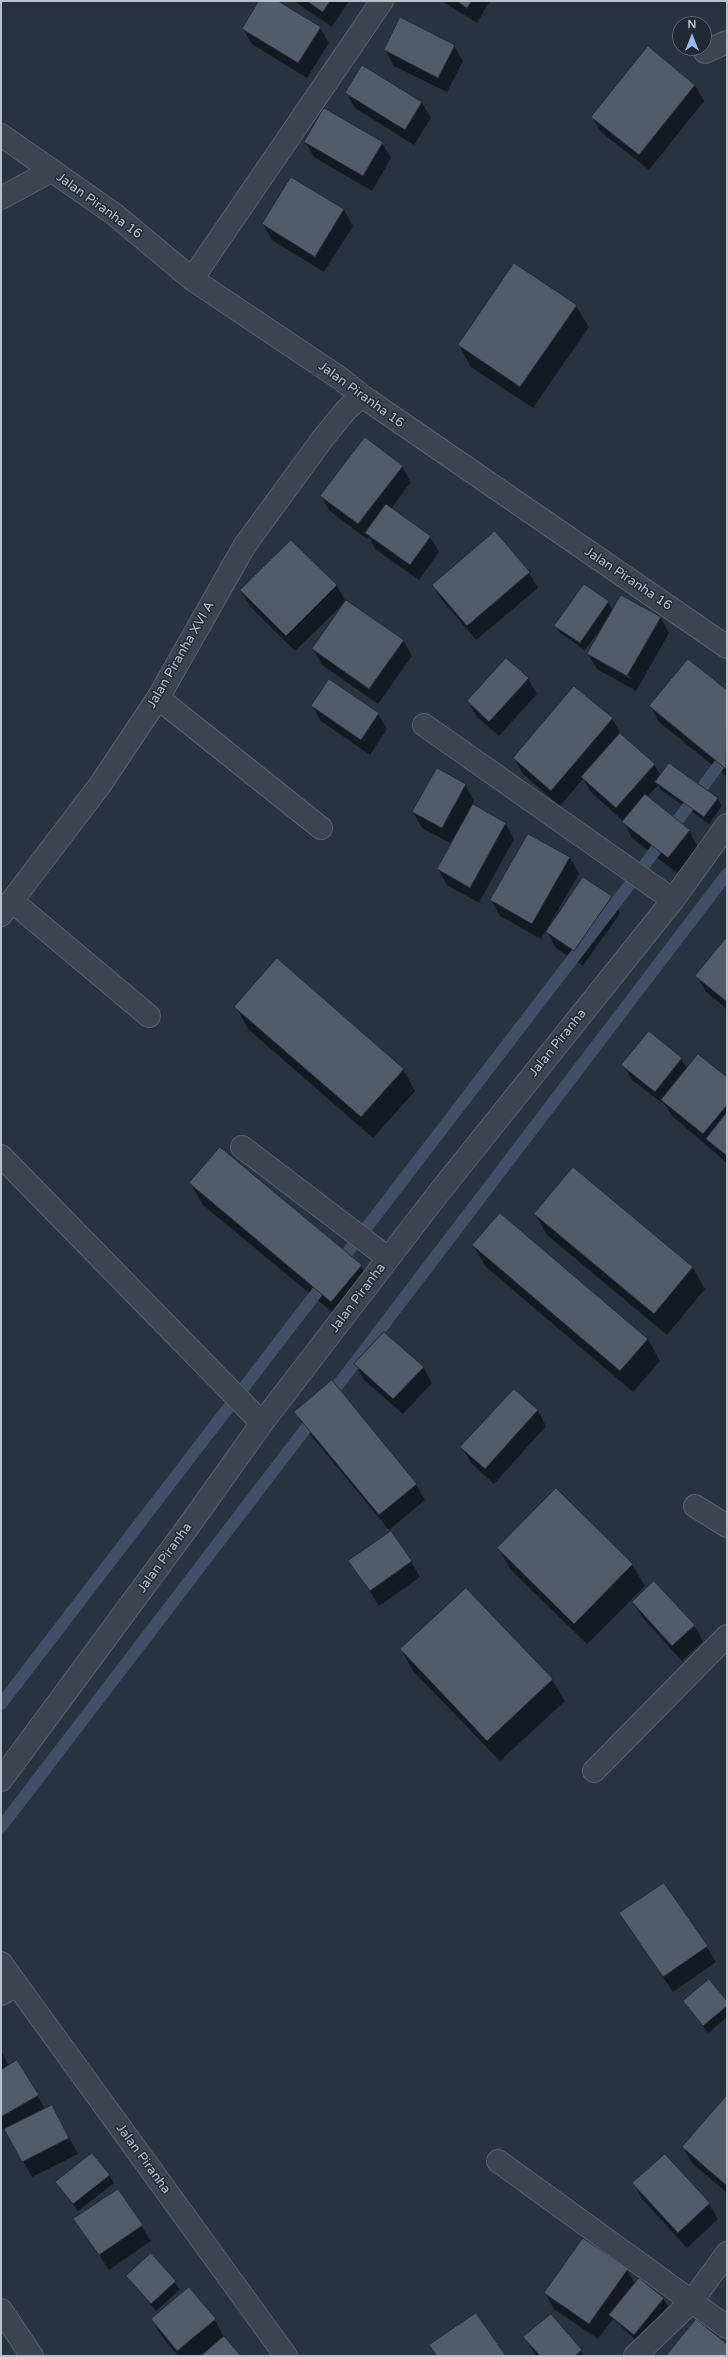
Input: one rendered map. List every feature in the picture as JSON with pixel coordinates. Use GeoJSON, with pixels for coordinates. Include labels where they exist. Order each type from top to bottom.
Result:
{"type":"FeatureCollection","features":[{"type":"Feature","properties":{"kind":"street"},"geometry":{"type":"LineString","coordinates":[[192,279],[382,1]]}},
{"type":"Feature","properties":{"kind":"street"},"geometry":{"type":"LineString","coordinates":[[712,49],[727,42]]}},
{"type":"Feature","properties":{"kind":"street","name":"Jalan Piranha 16"},"geometry":{"type":"LineString","coordinates":[[1,135],[114,214],[192,279],[341,379],[362,396],[727,647]]}},
{"type":"Feature","properties":{"kind":"street"},"geometry":{"type":"LineString","coordinates":[[1,198],[52,171]]}},
{"type":"Feature","properties":{"kind":"street","name":"Jalan Piranha XVI A"},"geometry":{"type":"LineString","coordinates":[[6,908],[100,785],[158,698],[245,545],[324,437],[347,409],[362,396]]}},
{"type":"Feature","properties":{"kind":"street"},"geometry":{"type":"LineString","coordinates":[[158,698],[321,828]]}},
{"type":"Feature","properties":{"kind":"street"},"geometry":{"type":"LineString","coordinates":[[424,725],[673,900]]}},
{"type":"Feature","properties":{"kind":"street","name":"Jalan Piranha"},"geometry":{"type":"LineString","coordinates":[[1,1780],[193,1520],[262,1422],[388,1258],[673,900],[727,825]]}},
{"type":"Feature","properties":{"kind":"street"},"geometry":{"type":"LineString","coordinates":[[6,908],[149,1016]]}},
{"type":"Feature","properties":{"kind":"street"},"geometry":{"type":"LineString","coordinates":[[242,1147],[388,1258]]}},
{"type":"Feature","properties":{"kind":"street"},"geometry":{"type":"LineString","coordinates":[[1,1156],[262,1422]]}},
{"type":"Feature","properties":{"kind":"street"},"geometry":{"type":"LineString","coordinates":[[695,1506],[727,1526]]}},
{"type":"Feature","properties":{"kind":"street"},"geometry":{"type":"LineString","coordinates":[[594,1771],[727,1636]]}},
{"type":"Feature","properties":{"kind":"street","name":"Jalan Piranha"},"geometry":{"type":"LineString","coordinates":[[1,1963],[9,1989],[286,2356]]}},
{"type":"Feature","properties":{"kind":"street"},"geometry":{"type":"LineString","coordinates":[[498,2161],[727,2327]]}},
{"type":"Feature","properties":{"kind":"street"},"geometry":{"type":"LineString","coordinates":[[635,2356],[692,2301],[727,2253]]}},
{"type":"Feature","properties":{"kind":"street"},"geometry":{"type":"LineString","coordinates":[[1,2310],[32,2356]]}},
{"type":"Feature","properties":{"kind":"building"},"geometry":{"type":"Polygon","coordinates":[[[259,1],[278,1],[321,27],[298,63],[242,29],[259,1]]]}},
{"type":"Feature","properties":{"kind":"building"},"geometry":{"type":"Polygon","coordinates":[[[307,1],[330,1],[323,12],[307,1]]]}},
{"type":"Feature","properties":{"kind":"building"},"geometry":{"type":"Polygon","coordinates":[[[457,1],[472,1],[467,8],[457,1]]]}},
{"type":"Feature","properties":{"kind":"building"},"geometry":{"type":"Polygon","coordinates":[[[400,17],[455,45],[438,78],[384,50],[400,17]]]}},
{"type":"Feature","properties":{"kind":"building"},"geometry":{"type":"Polygon","coordinates":[[[648,46],[695,85],[639,155],[591,117],[648,46]]]}},
{"type":"Feature","properties":{"kind":"building"},"geometry":{"type":"Polygon","coordinates":[[[362,65],[422,102],[405,130],[345,93],[362,65]]]}},
{"type":"Feature","properties":{"kind":"building"},"geometry":{"type":"Polygon","coordinates":[[[324,108],[383,142],[363,176],[304,142],[324,108]]]}},
{"type":"Feature","properties":{"kind":"building"},"geometry":{"type":"Polygon","coordinates":[[[291,177],[344,209],[315,257],[262,224],[291,177]]]}},
{"type":"Feature","properties":{"kind":"building"},"geometry":{"type":"Polygon","coordinates":[[[514,263],[577,305],[520,387],[458,345],[514,263]]]}},
{"type":"Feature","properties":{"kind":"building"},"geometry":{"type":"Polygon","coordinates":[[[365,437],[403,466],[358,524],[320,496],[365,437]]]}},
{"type":"Feature","properties":{"kind":"building"},"geometry":{"type":"Polygon","coordinates":[[[386,504],[431,536],[410,565],[365,533],[386,504]]]}},
{"type":"Feature","properties":{"kind":"building"},"geometry":{"type":"Polygon","coordinates":[[[495,531],[530,572],[467,626],[432,585],[495,531]]]}},
{"type":"Feature","properties":{"kind":"building"},"geometry":{"type":"Polygon","coordinates":[[[291,540],[337,585],[286,636],[240,590],[291,540]]]}},
{"type":"Feature","properties":{"kind":"building"},"geometry":{"type":"Polygon","coordinates":[[[584,584],[609,601],[580,643],[554,626],[584,584]]]}},
{"type":"Feature","properties":{"kind":"building"},"geometry":{"type":"Polygon","coordinates":[[[621,595],[661,617],[627,676],[587,654],[621,595]]]}},
{"type":"Feature","properties":{"kind":"building"},"geometry":{"type":"Polygon","coordinates":[[[346,600],[404,640],[369,689],[312,649],[346,600]]]}},
{"type":"Feature","properties":{"kind":"building"},"geometry":{"type":"Polygon","coordinates":[[[506,658],[529,678],[489,722],[467,701],[506,658]]]}},
{"type":"Feature","properties":{"kind":"building"},"geometry":{"type":"Polygon","coordinates":[[[688,659],[727,690],[726,769],[649,706],[688,659]]]}},
{"type":"Feature","properties":{"kind":"building"},"geometry":{"type":"Polygon","coordinates":[[[329,679],[379,713],[361,740],[311,706],[329,679]]]}},
{"type":"Feature","properties":{"kind":"building"},"geometry":{"type":"Polygon","coordinates":[[[574,686],[613,718],[551,791],[513,758],[574,686]]]}},
{"type":"Feature","properties":{"kind":"building"},"geometry":{"type":"Polygon","coordinates":[[[620,733],[655,764],[616,808],[581,777],[620,733]]]}},
{"type":"Feature","properties":{"kind":"building"},"geometry":{"type":"Polygon","coordinates":[[[669,763],[718,798],[704,817],[655,782],[669,763]]]}},
{"type":"Feature","properties":{"kind":"building"},"geometry":{"type":"Polygon","coordinates":[[[437,768],[466,784],[442,828],[412,812],[437,768]]]}},
{"type":"Feature","properties":{"kind":"building"},"geometry":{"type":"Polygon","coordinates":[[[645,794],[690,830],[668,858],[622,822],[645,794]]]}},
{"type":"Feature","properties":{"kind":"building"},"geometry":{"type":"Polygon","coordinates":[[[473,804],[506,823],[470,888],[437,869],[473,804]]]}},
{"type":"Feature","properties":{"kind":"building"},"geometry":{"type":"Polygon","coordinates":[[[528,834],[570,857],[532,924],[490,900],[528,834]]]}},
{"type":"Feature","properties":{"kind":"building"},"geometry":{"type":"Polygon","coordinates":[[[583,877],[612,896],[574,951],[546,932],[583,877]]]}},
{"type":"Feature","properties":{"kind":"building"},"geometry":{"type":"Polygon","coordinates":[[[727,938],[727,1002],[695,976],[727,938]]]}},
{"type":"Feature","properties":{"kind":"building"},"geometry":{"type":"Polygon","coordinates":[[[277,958],[404,1069],[361,1117],[234,1007],[277,958]]]}},
{"type":"Feature","properties":{"kind":"building"},"geometry":{"type":"Polygon","coordinates":[[[649,1031],[682,1058],[655,1092],[621,1065],[649,1031]]]}},
{"type":"Feature","properties":{"kind":"building"},"geometry":{"type":"Polygon","coordinates":[[[698,1054],[727,1077],[727,1105],[703,1134],[661,1100],[698,1054]]]}},
{"type":"Feature","properties":{"kind":"building"},"geometry":{"type":"Polygon","coordinates":[[[727,1112],[727,1156],[706,1139],[727,1112]]]}},
{"type":"Feature","properties":{"kind":"building"},"geometry":{"type":"Polygon","coordinates":[[[220,1147],[362,1265],[331,1302],[189,1183],[220,1147]]]}},
{"type":"Feature","properties":{"kind":"building"},"geometry":{"type":"Polygon","coordinates":[[[573,1167],[693,1267],[654,1314],[534,1214],[573,1167]]]}},
{"type":"Feature","properties":{"kind":"building"},"geometry":{"type":"Polygon","coordinates":[[[500,1213],[648,1339],[620,1371],[472,1245],[500,1213]]]}},
{"type":"Feature","properties":{"kind":"building"},"geometry":{"type":"Polygon","coordinates":[[[384,1332],[424,1367],[393,1399],[354,1364],[384,1332]]]}},
{"type":"Feature","properties":{"kind":"building"},"geometry":{"type":"Polygon","coordinates":[[[332,1380],[417,1484],[379,1515],[294,1412],[332,1380]]]}},
{"type":"Feature","properties":{"kind":"building"},"geometry":{"type":"Polygon","coordinates":[[[514,1389],[538,1410],[485,1469],[460,1447],[514,1389]]]}},
{"type":"Feature","properties":{"kind":"building"},"geometry":{"type":"Polygon","coordinates":[[[556,1488],[633,1564],[574,1624],[497,1548],[556,1488]]]}},
{"type":"Feature","properties":{"kind":"building"},"geometry":{"type":"Polygon","coordinates":[[[391,1531],[412,1561],[370,1591],[348,1561],[391,1531]]]}},
{"type":"Feature","properties":{"kind":"building"},"geometry":{"type":"Polygon","coordinates":[[[654,1581],[695,1625],[672,1646],[632,1602],[654,1581]]]}},
{"type":"Feature","properties":{"kind":"building"},"geometry":{"type":"Polygon","coordinates":[[[466,1588],[553,1679],[487,1741],[400,1649],[466,1588]]]}},
{"type":"Feature","properties":{"kind":"building"},"geometry":{"type":"Polygon","coordinates":[[[664,1883],[708,1946],[663,1977],[619,1913],[664,1883]]]}},
{"type":"Feature","properties":{"kind":"building"},"geometry":{"type":"Polygon","coordinates":[[[709,1979],[727,2001],[727,2006],[703,2026],[683,2001],[709,1979]]]}},
{"type":"Feature","properties":{"kind":"building"},"geometry":{"type":"Polygon","coordinates":[[[17,2060],[39,2095],[1,2117],[1,2070],[17,2060]]]}},
{"type":"Feature","properties":{"kind":"building"},"geometry":{"type":"Polygon","coordinates":[[[727,2095],[727,2186],[682,2147],[727,2095]]]}},
{"type":"Feature","properties":{"kind":"building"},"geometry":{"type":"Polygon","coordinates":[[[52,2105],[69,2138],[22,2162],[4,2129],[52,2105]]]}},
{"type":"Feature","properties":{"kind":"building"},"geometry":{"type":"Polygon","coordinates":[[[92,2153],[110,2175],[73,2204],[55,2182],[92,2153]]]}},
{"type":"Feature","properties":{"kind":"building"},"geometry":{"type":"Polygon","coordinates":[[[665,2154],[710,2203],[678,2233],[632,2183],[665,2154]]]}},
{"type":"Feature","properties":{"kind":"building"},"geometry":{"type":"Polygon","coordinates":[[[118,2189],[143,2225],[99,2255],[73,2219],[118,2189]]]}},
{"type":"Feature","properties":{"kind":"building"},"geometry":{"type":"Polygon","coordinates":[[[583,2238],[628,2269],[589,2324],[544,2293],[583,2238]]]}},
{"type":"Feature","properties":{"kind":"building"},"geometry":{"type":"Polygon","coordinates":[[[151,2253],[176,2281],[151,2304],[126,2276],[151,2253]]]}},
{"type":"Feature","properties":{"kind":"building"},"geometry":{"type":"Polygon","coordinates":[[[639,2278],[664,2298],[634,2335],[609,2315],[639,2278]]]}},
{"type":"Feature","properties":{"kind":"building"},"geometry":{"type":"Polygon","coordinates":[[[189,2287],[216,2319],[177,2351],[151,2319],[189,2287]]]}},
{"type":"Feature","properties":{"kind":"building"},"geometry":{"type":"Polygon","coordinates":[[[476,2313],[506,2356],[437,2356],[429,2345],[476,2313]]]}},
{"type":"Feature","properties":{"kind":"building"},"geometry":{"type":"Polygon","coordinates":[[[551,2314],[582,2350],[575,2356],[540,2356],[523,2337],[551,2314]]]}},
{"type":"Feature","properties":{"kind":"building"},"geometry":{"type":"Polygon","coordinates":[[[696,2319],[727,2344],[727,2356],[666,2356],[696,2319]]]}},
{"type":"Feature","properties":{"kind":"building"},"geometry":{"type":"Polygon","coordinates":[[[224,2336],[241,2356],[201,2356],[224,2336]]]}},
{"type":"Feature","properties":{"kind":"waterway"},"geometry":{"type":"LineString","coordinates":[[1,1704],[637,875],[727,754]]}},
{"type":"Feature","properties":{"kind":"waterway"},"geometry":{"type":"LineString","coordinates":[[328,1398],[727,874]]}},
{"type":"Feature","properties":{"kind":"waterway"},"geometry":{"type":"LineString","coordinates":[[1,1827],[316,1415]]}}]}
